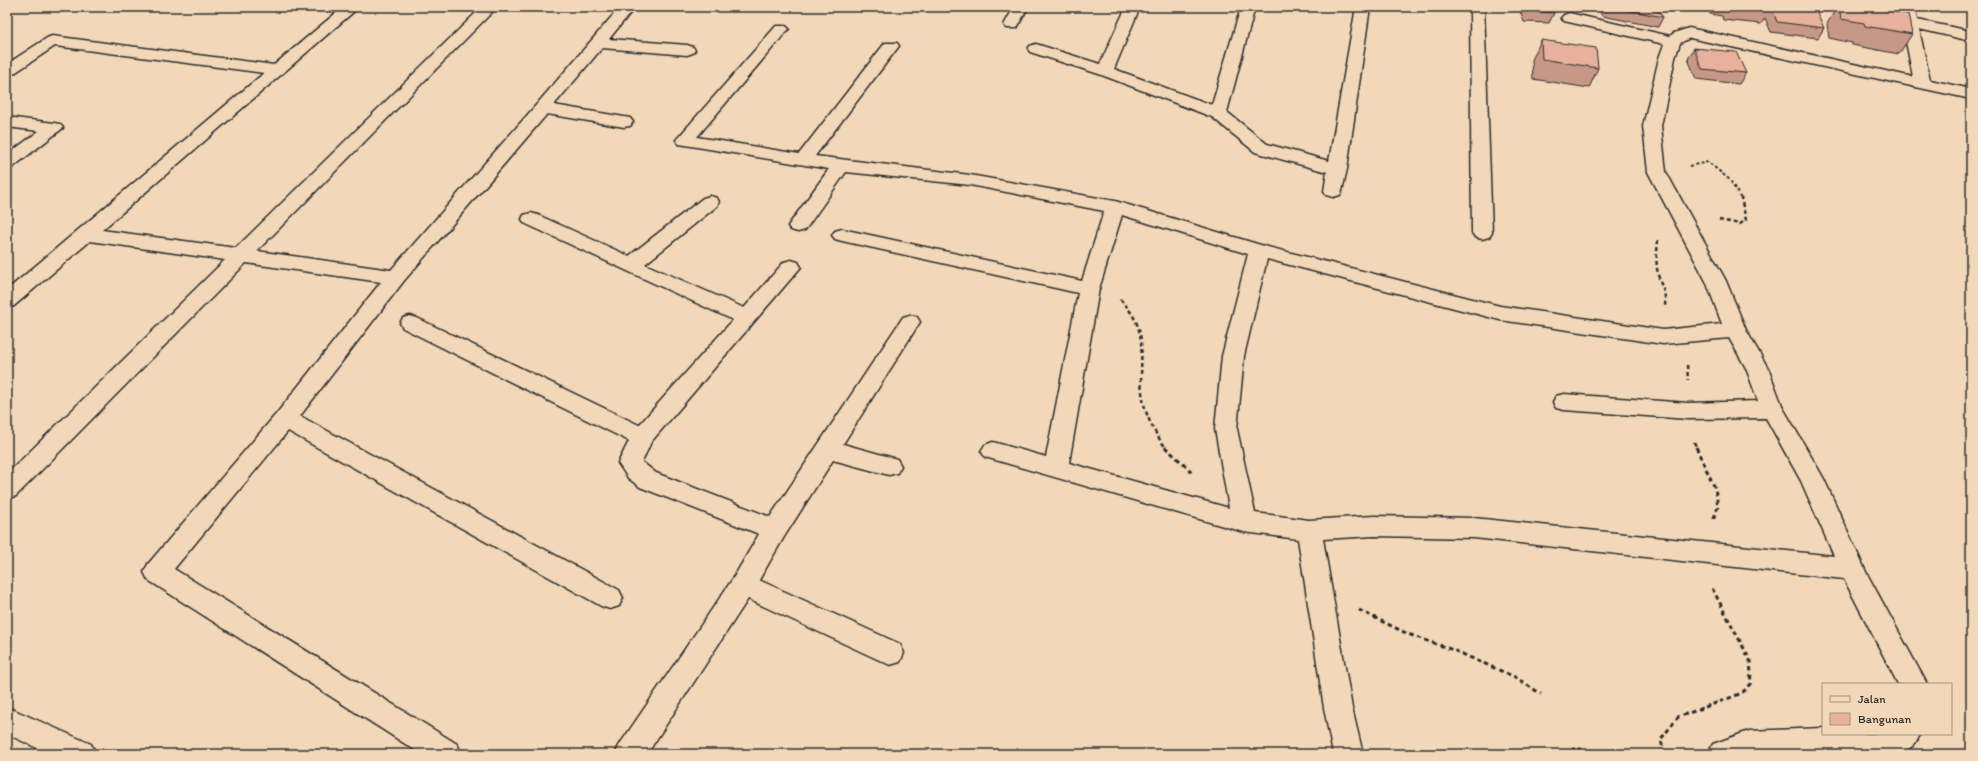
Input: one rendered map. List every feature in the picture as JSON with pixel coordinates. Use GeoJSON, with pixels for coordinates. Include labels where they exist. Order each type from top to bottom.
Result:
{"type":"FeatureCollection","features":[{"type":"Feature","properties":{"kind":"street"},"geometry":{"type":"LineString","coordinates":[[7,301],[87,234],[276,70],[352,7]]}},
{"type":"Feature","properties":{"kind":"street"},"geometry":{"type":"LineString","coordinates":[[7,490],[490,7]]}},
{"type":"Feature","properties":{"kind":"street"},"geometry":{"type":"LineString","coordinates":[[447,754],[157,572],[285,419],[396,277],[543,108],[596,43],[628,7]]}},
{"type":"Feature","properties":{"kind":"street"},"geometry":{"type":"LineString","coordinates":[[1012,25],[1021,7]]}},
{"type":"Feature","properties":{"kind":"street"},"geometry":{"type":"LineString","coordinates":[[1105,71],[1133,7]]}},
{"type":"Feature","properties":{"kind":"street"},"geometry":{"type":"LineString","coordinates":[[1218,113],[1248,7]]}},
{"type":"Feature","properties":{"kind":"street"},"geometry":{"type":"LineString","coordinates":[[1333,192],[1338,170],[1363,7]]}},
{"type":"Feature","properties":{"kind":"street"},"geometry":{"type":"LineString","coordinates":[[1477,7],[1482,233]]}},
{"type":"Feature","properties":{"kind":"street"},"geometry":{"type":"LineString","coordinates":[[1836,7],[1971,36]]}},
{"type":"Feature","properties":{"kind":"street"},"geometry":{"type":"LineString","coordinates":[[1907,7],[1922,82]]}},
{"type":"Feature","properties":{"kind":"street"},"geometry":{"type":"LineString","coordinates":[[1568,18],[1673,41]]}},
{"type":"Feature","properties":{"kind":"street"},"geometry":{"type":"LineString","coordinates":[[781,29],[685,140],[840,166],[970,180],[1115,207],[1259,251],[1500,312],[1662,337],[1735,330]]}},
{"type":"Feature","properties":{"kind":"street"},"geometry":{"type":"LineString","coordinates":[[1912,683],[1853,569],[1812,479],[1772,409],[1757,368],[1735,330],[1716,281],[1657,172],[1652,126],[1667,58],[1673,41],[1684,33],[1697,34],[1922,82],[1971,94]]}},
{"type":"Feature","properties":{"kind":"street"},"geometry":{"type":"LineString","coordinates":[[7,71],[52,41],[276,70]]}},
{"type":"Feature","properties":{"kind":"street"},"geometry":{"type":"LineString","coordinates":[[596,43],[687,50]]}},
{"type":"Feature","properties":{"kind":"street"},"geometry":{"type":"LineString","coordinates":[[803,160],[891,46]]}},
{"type":"Feature","properties":{"kind":"street"},"geometry":{"type":"LineString","coordinates":[[1036,49],[1105,71],[1218,113],[1261,148],[1338,170]]}},
{"type":"Feature","properties":{"kind":"street"},"geometry":{"type":"LineString","coordinates":[[543,108],[624,122]]}},
{"type":"Feature","properties":{"kind":"street"},"geometry":{"type":"LineString","coordinates":[[7,122],[54,128],[7,163]]}},
{"type":"Feature","properties":{"kind":"street"},"geometry":{"type":"LineString","coordinates":[[798,226],[840,166]]}},
{"type":"Feature","properties":{"kind":"street"},"geometry":{"type":"LineString","coordinates":[[631,265],[710,202]]}},
{"type":"Feature","properties":{"kind":"street"},"geometry":{"type":"LineString","coordinates":[[1056,468],[1089,289],[1115,207]]}},
{"type":"Feature","properties":{"kind":"street"},"geometry":{"type":"LineString","coordinates":[[531,220],[747,318]]}},
{"type":"Feature","properties":{"kind":"street"},"geometry":{"type":"LineString","coordinates":[[87,234],[396,277]]}},
{"type":"Feature","properties":{"kind":"street"},"geometry":{"type":"LineString","coordinates":[[842,235],[1089,289]]}},
{"type":"Feature","properties":{"kind":"street"},"geometry":{"type":"LineString","coordinates":[[1244,522],[1226,429],[1233,356],[1259,251]]}},
{"type":"Feature","properties":{"kind":"street"},"geometry":{"type":"LineString","coordinates":[[775,530],[648,480],[636,471],[630,461],[642,437],[791,267]]}},
{"type":"Feature","properties":{"kind":"street"},"geometry":{"type":"LineString","coordinates":[[632,754],[744,585],[775,530],[910,322]]}},
{"type":"Feature","properties":{"kind":"street"},"geometry":{"type":"LineString","coordinates":[[410,323],[642,437]]}},
{"type":"Feature","properties":{"kind":"street"},"geometry":{"type":"LineString","coordinates":[[1564,402],[1688,411],[1772,409]]}},
{"type":"Feature","properties":{"kind":"street"},"geometry":{"type":"LineString","coordinates":[[285,419],[610,598]]}},
{"type":"Feature","properties":{"kind":"street"},"geometry":{"type":"LineString","coordinates":[[828,449],[889,466]]}},
{"type":"Feature","properties":{"kind":"street"},"geometry":{"type":"LineString","coordinates":[[993,451],[1244,522],[1309,530],[1374,526],[1474,528],[1853,569]]}},
{"type":"Feature","properties":{"kind":"street"},"geometry":{"type":"LineString","coordinates":[[1309,530],[1336,701],[1348,754]]}},
{"type":"Feature","properties":{"kind":"street"},"geometry":{"type":"LineString","coordinates":[[744,585],[890,653]]}},
{"type":"Feature","properties":{"kind":"street"},"geometry":{"type":"LineString","coordinates":[[12,722],[81,754]]}},
{"type":"Feature","properties":{"kind":"street"},"geometry":{"type":"LineString","coordinates":[[1723,754],[1749,745],[1900,739],[1905,735]]}},
{"type":"Feature","properties":{"kind":"path"},"geometry":{"type":"LineString","coordinates":[[1657,172],[1708,162],[1726,175],[1738,190],[1744,203],[1746,220],[1740,224],[1679,212]]}},
{"type":"Feature","properties":{"kind":"path"},"geometry":{"type":"LineString","coordinates":[[1656,233],[1658,238],[1656,263],[1659,279],[1666,294],[1662,337],[1681,333],[1687,363],[1690,433],[1715,488],[1718,506],[1712,522],[1697,551],[1698,566],[1724,607],[1750,660],[1752,670],[1749,686],[1737,696],[1718,701],[1677,718],[1661,739],[1664,754]]}},
{"type":"Feature","properties":{"kind":"path"},"geometry":{"type":"LineString","coordinates":[[1556,754],[1579,748],[1586,754]]}},
{"type":"Feature","properties":{"kind":"building"},"geometry":{"type":"Polygon","coordinates":[[[1527,7],[1551,7],[1554,13],[1529,11],[1527,7]]]}},
{"type":"Feature","properties":{"kind":"building"},"geometry":{"type":"Polygon","coordinates":[[[1612,7],[1654,7],[1663,17],[1612,7]]]}},
{"type":"Feature","properties":{"kind":"building"},"geometry":{"type":"Polygon","coordinates":[[[1771,7],[1815,8],[1824,28],[1777,22],[1771,7]]]}},
{"type":"Feature","properties":{"kind":"building"},"geometry":{"type":"Polygon","coordinates":[[[1839,7],[1868,7],[1908,14],[1912,34],[1865,26],[1864,23],[1841,19],[1839,7]]]}},
{"type":"Feature","properties":{"kind":"building"},"geometry":{"type":"Polygon","coordinates":[[[1541,40],[1596,48],[1598,68],[1542,59],[1541,40]]]}},
{"type":"Feature","properties":{"kind":"building"},"geometry":{"type":"Polygon","coordinates":[[[1694,48],[1736,52],[1746,73],[1702,69],[1694,48]]]}}]}
